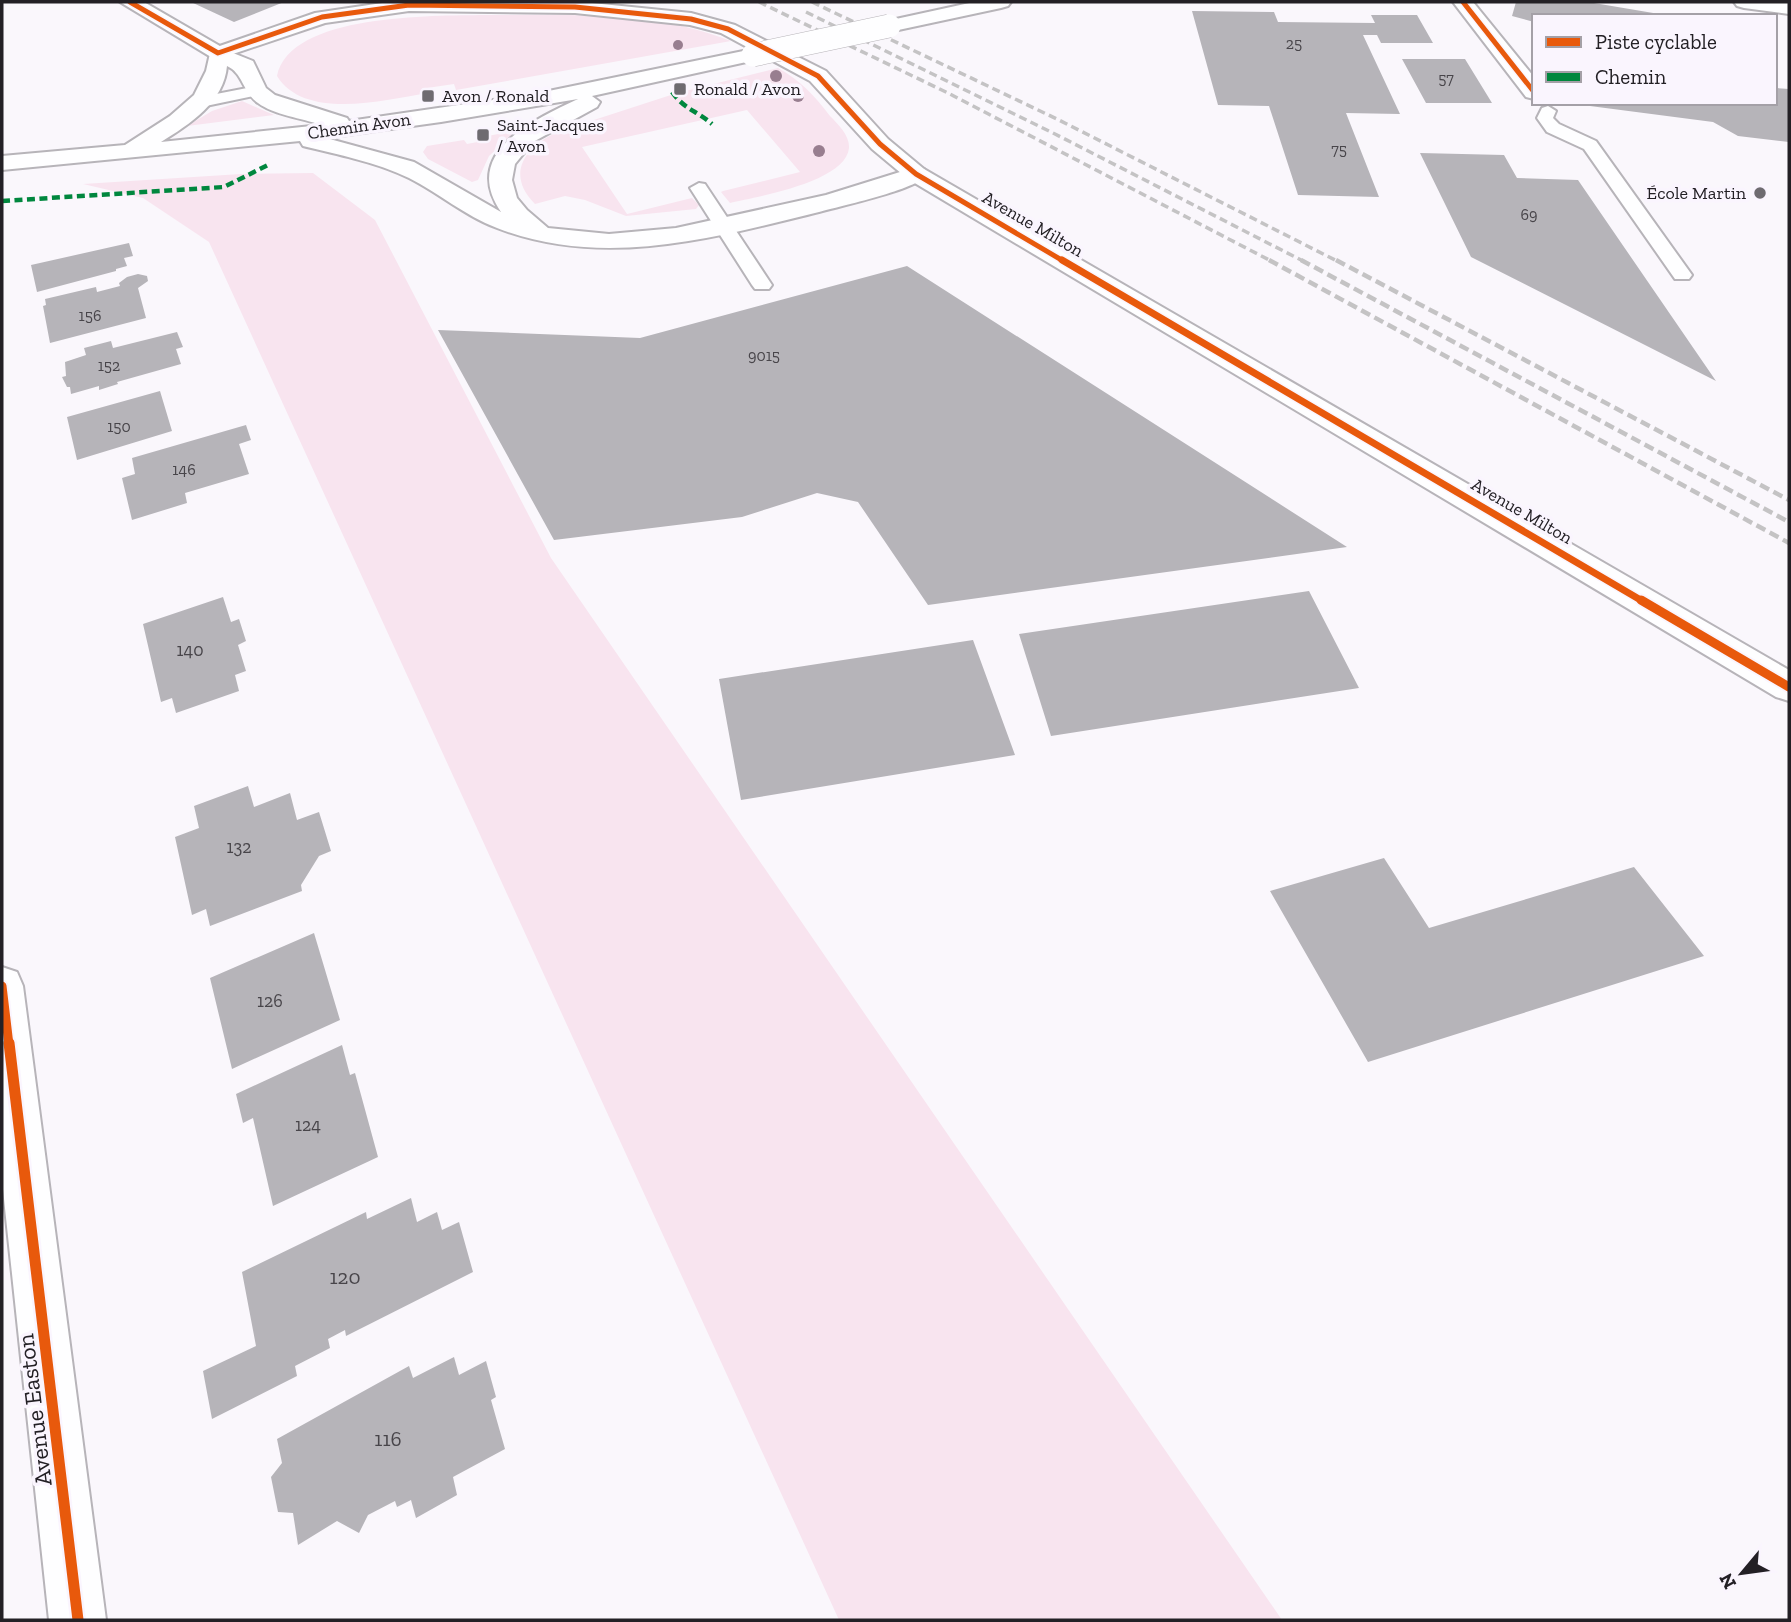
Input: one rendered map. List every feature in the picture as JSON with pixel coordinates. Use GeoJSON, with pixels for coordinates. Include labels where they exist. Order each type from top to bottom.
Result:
{"type":"FeatureCollection","features":[{"type":"Feature","properties":{"kind":"main road"},"geometry":{"type":"LineString","coordinates":[[130,2],[245,66],[257,90],[276,105],[355,128]]}},
{"type":"Feature","properties":{"kind":"main road","name":"Chemin Avon"},"geometry":{"type":"LineString","coordinates":[[2,163],[289,136],[500,106],[627,82],[1001,2]]}},
{"type":"Feature","properties":{"kind":"main road"},"geometry":{"type":"LineString","coordinates":[[1462,2],[1532,90]]}},
{"type":"Feature","properties":{"kind":"main road"},"geometry":{"type":"LineString","coordinates":[[1744,2],[1789,8]]}},
{"type":"Feature","properties":{"kind":"main road","name":"Avenue Milton"},"geometry":{"type":"LineString","coordinates":[[218,53],[322,17],[409,5],[575,7],[691,19],[729,29],[818,76],[880,144],[916,174],[1789,687]]}},
{"type":"Feature","properties":{"kind":"main road"},"geometry":{"type":"LineString","coordinates":[[131,151],[183,118],[201,102],[218,75],[218,53]]}},
{"type":"Feature","properties":{"kind":"main road"},"geometry":{"type":"LineString","coordinates":[[547,234],[530,225],[508,205],[500,183],[504,160],[536,130],[627,82]]}},
{"type":"Feature","properties":{"kind":"main road"},"geometry":{"type":"LineString","coordinates":[[289,136],[399,165],[420,174],[489,215],[519,227],[586,242],[632,243],[725,226],[870,191],[916,174]]}},
{"type":"Feature","properties":{"kind":"main road","name":"Avenue Easton"},"geometry":{"type":"LineString","coordinates":[[2,986],[79,1620]]}},
{"type":"Feature","properties":{"kind":"lane"},"geometry":{"type":"LineString","coordinates":[[201,102],[257,90]]}},
{"type":"Feature","properties":{"kind":"lane"},"geometry":{"type":"LineString","coordinates":[[1545,107],[1545,118],[1553,128],[1590,145],[1682,275]]}},
{"type":"Feature","properties":{"kind":"lane"},"geometry":{"type":"LineString","coordinates":[[699,188],[762,285]]}},
{"type":"Feature","properties":{"kind":"shaded area"},"geometry":{"type":"Polygon","coordinates":[[[577,15],[640,19],[702,31],[731,41],[456,90],[454,84],[427,88],[428,93],[369,103],[326,103],[306,99],[290,90],[277,76],[288,55],[308,40],[335,29],[400,18],[577,15]]]}},
{"type":"Feature","properties":{"kind":"shaded area"},"geometry":{"type":"Polygon","coordinates":[[[778,68],[813,95],[848,139],[849,148],[844,160],[817,179],[778,192],[730,203],[721,192],[800,172],[747,110],[582,147],[627,214],[692,198],[699,205],[696,209],[626,216],[585,200],[565,196],[535,204],[526,193],[520,172],[523,162],[536,145],[557,132],[677,93],[778,68]]]}},
{"type":"Feature","properties":{"kind":"shaded area"},"geometry":{"type":"Polygon","coordinates":[[[242,101],[274,115],[187,126],[212,111],[242,101]]]}},
{"type":"Feature","properties":{"kind":"shaded area"},"geometry":{"type":"Polygon","coordinates":[[[510,132],[513,134],[489,156],[478,180],[472,182],[428,159],[423,152],[427,146],[464,140],[467,144],[488,140],[487,136],[510,132]]]}},
{"type":"Feature","properties":{"kind":"shaded area"},"geometry":{"type":"Polygon","coordinates":[[[313,173],[375,220],[551,558],[1282,1620],[839,1620],[209,242],[143,198],[83,184],[241,174],[313,173]]]}},
{"type":"Feature","properties":{"kind":"building"},"geometry":{"type":"Polygon","coordinates":[[[191,2],[284,2],[234,22],[191,2]]]}},
{"type":"Feature","properties":{"kind":"building"},"geometry":{"type":"Polygon","coordinates":[[[1516,2],[1588,2],[1659,14],[1532,14],[1532,21],[1512,16],[1516,2]]]}},
{"type":"Feature","properties":{"kind":"building"},"geometry":{"type":"Polygon","coordinates":[[[1192,11],[1274,12],[1278,22],[1375,23],[1371,15],[1417,15],[1433,43],[1381,43],[1377,35],[1363,35],[1400,114],[1346,113],[1379,197],[1298,195],[1269,106],[1218,105],[1192,11]]]}},
{"type":"Feature","properties":{"kind":"building"},"geometry":{"type":"Polygon","coordinates":[[[1402,59],[1465,59],[1492,103],[1426,103],[1402,59]]]}},
{"type":"Feature","properties":{"kind":"building"},"geometry":{"type":"Polygon","coordinates":[[[1777,88],[1789,89],[1789,142],[1738,136],[1713,122],[1590,106],[1777,105],[1777,88]]]}},
{"type":"Feature","properties":{"kind":"building"},"geometry":{"type":"Polygon","coordinates":[[[1420,153],[1504,155],[1517,178],[1578,180],[1716,381],[1471,257],[1420,153]]]}},
{"type":"Feature","properties":{"kind":"building"},"geometry":{"type":"Polygon","coordinates":[[[129,243],[133,256],[124,258],[127,266],[37,292],[31,265],[129,243]]]}},
{"type":"Feature","properties":{"kind":"building"},"geometry":{"type":"Polygon","coordinates":[[[907,266],[1347,547],[928,605],[858,502],[817,493],[742,517],[554,540],[438,330],[640,338],[907,266]]]}},
{"type":"Feature","properties":{"kind":"building"},"geometry":{"type":"Polygon","coordinates":[[[138,274],[147,276],[148,281],[138,288],[146,318],[50,343],[43,306],[46,305],[45,299],[96,287],[97,292],[120,286],[119,283],[127,277],[138,274]]]}},
{"type":"Feature","properties":{"kind":"building"},"geometry":{"type":"Polygon","coordinates":[[[177,332],[183,347],[176,349],[181,364],[117,382],[118,384],[99,390],[99,386],[71,394],[70,387],[67,387],[62,377],[66,376],[65,362],[86,355],[84,348],[111,341],[113,348],[177,332]]]}},
{"type":"Feature","properties":{"kind":"building"},"geometry":{"type":"Polygon","coordinates":[[[160,391],[172,431],[77,460],[67,417],[160,391]]]}},
{"type":"Feature","properties":{"kind":"building"},"geometry":{"type":"Polygon","coordinates":[[[246,425],[251,440],[239,444],[249,474],[185,493],[187,503],[132,520],[122,478],[135,474],[132,458],[246,425]]]}},
{"type":"Feature","properties":{"kind":"building"},"geometry":{"type":"Polygon","coordinates":[[[1309,591],[1359,688],[1051,736],[1019,634],[1309,591]]]}},
{"type":"Feature","properties":{"kind":"building"},"geometry":{"type":"Polygon","coordinates":[[[223,597],[231,622],[239,619],[246,641],[238,645],[246,671],[235,675],[239,691],[176,713],[172,698],[161,702],[143,624],[223,597]]]}},
{"type":"Feature","properties":{"kind":"building"},"geometry":{"type":"Polygon","coordinates":[[[973,640],[1015,755],[741,800],[719,679],[973,640]]]}},
{"type":"Feature","properties":{"kind":"building"},"geometry":{"type":"Polygon","coordinates":[[[248,786],[254,807],[290,793],[297,820],[319,812],[331,851],[319,856],[301,885],[302,891],[210,926],[206,909],[192,915],[175,837],[199,828],[194,806],[248,786]]]}},
{"type":"Feature","properties":{"kind":"building"},"geometry":{"type":"Polygon","coordinates":[[[1384,858],[1429,928],[1634,867],[1704,956],[1368,1062],[1270,891],[1384,858]]]}},
{"type":"Feature","properties":{"kind":"building"},"geometry":{"type":"Polygon","coordinates":[[[314,933],[340,1020],[232,1069],[210,978],[314,933]]]}},
{"type":"Feature","properties":{"kind":"building"},"geometry":{"type":"Polygon","coordinates":[[[342,1045],[350,1075],[355,1073],[378,1157],[273,1206],[253,1118],[243,1123],[236,1094],[342,1045]]]}},
{"type":"Feature","properties":{"kind":"building"},"geometry":{"type":"Polygon","coordinates":[[[411,1198],[417,1222],[437,1212],[442,1230],[459,1222],[473,1272],[346,1336],[345,1330],[328,1339],[330,1348],[295,1366],[297,1376],[212,1419],[203,1371],[256,1346],[242,1272],[366,1212],[367,1219],[411,1198]]]}},
{"type":"Feature","properties":{"kind":"building"},"geometry":{"type":"Polygon","coordinates":[[[454,1357],[459,1375],[486,1361],[496,1397],[491,1400],[505,1449],[453,1477],[457,1495],[416,1518],[411,1500],[397,1507],[395,1501],[368,1515],[359,1533],[337,1521],[298,1545],[293,1513],[278,1512],[271,1477],[282,1463],[277,1439],[409,1366],[413,1378],[454,1357]]]}},
{"type":"Feature","properties":{"kind":"railway"},"geometry":{"type":"LineString","coordinates":[[759,2],[948,93],[1273,262]]}},
{"type":"Feature","properties":{"kind":"railway"},"geometry":{"type":"LineString","coordinates":[[812,2],[1059,120],[1339,262]]}},
{"type":"Feature","properties":{"kind":"railway"},"geometry":{"type":"LineString","coordinates":[[806,12],[1055,134],[1305,262]]}},
{"type":"Feature","properties":{"kind":"railway"},"geometry":{"type":"LineString","coordinates":[[1269,260],[1789,543]]}},
{"type":"Feature","properties":{"kind":"railway"},"geometry":{"type":"LineString","coordinates":[[1301,260],[1789,522]]}},
{"type":"Feature","properties":{"kind":"railway"},"geometry":{"type":"LineString","coordinates":[[1336,260],[1789,500]]}},
{"type":"Feature","properties":{"kind":"marked path"},"geometry":{"type":"LineString","coordinates":[[672,92],[682,106],[698,112],[712,124]]}},
{"type":"Feature","properties":{"kind":"marked path"},"geometry":{"type":"LineString","coordinates":[[2,201],[224,187],[268,165]]}},
{"type":"Feature","properties":{"kind":"cycle path"},"geometry":{"type":"LineString","coordinates":[[130,2],[218,53],[322,17],[409,5],[575,7],[691,19],[728,29],[818,76],[880,144],[916,174],[1789,687]]}},
{"type":"Feature","properties":{"kind":"cycle path"},"geometry":{"type":"LineString","coordinates":[[1463,2],[1532,89]]}},
{"type":"Feature","properties":{"kind":"cycle path"},"geometry":{"type":"LineString","coordinates":[[2,986],[78,1620]]}},
{"type":"Feature","properties":{"kind":"place","name":"Ronald / Avon"},"geometry":{"type":"Point","coordinates":[680,89]}},
{"type":"Feature","properties":{"kind":"place","name":"Avon / Ronald"},"geometry":{"type":"Point","coordinates":[428,96]}},
{"type":"Feature","properties":{"kind":"place","name":"Saint-Jacques / Avon"},"geometry":{"type":"Point","coordinates":[483,135]}},
{"type":"Feature","properties":{"kind":"place","name":"École Martin"},"geometry":{"type":"Point","coordinates":[1760,193]}}]}
